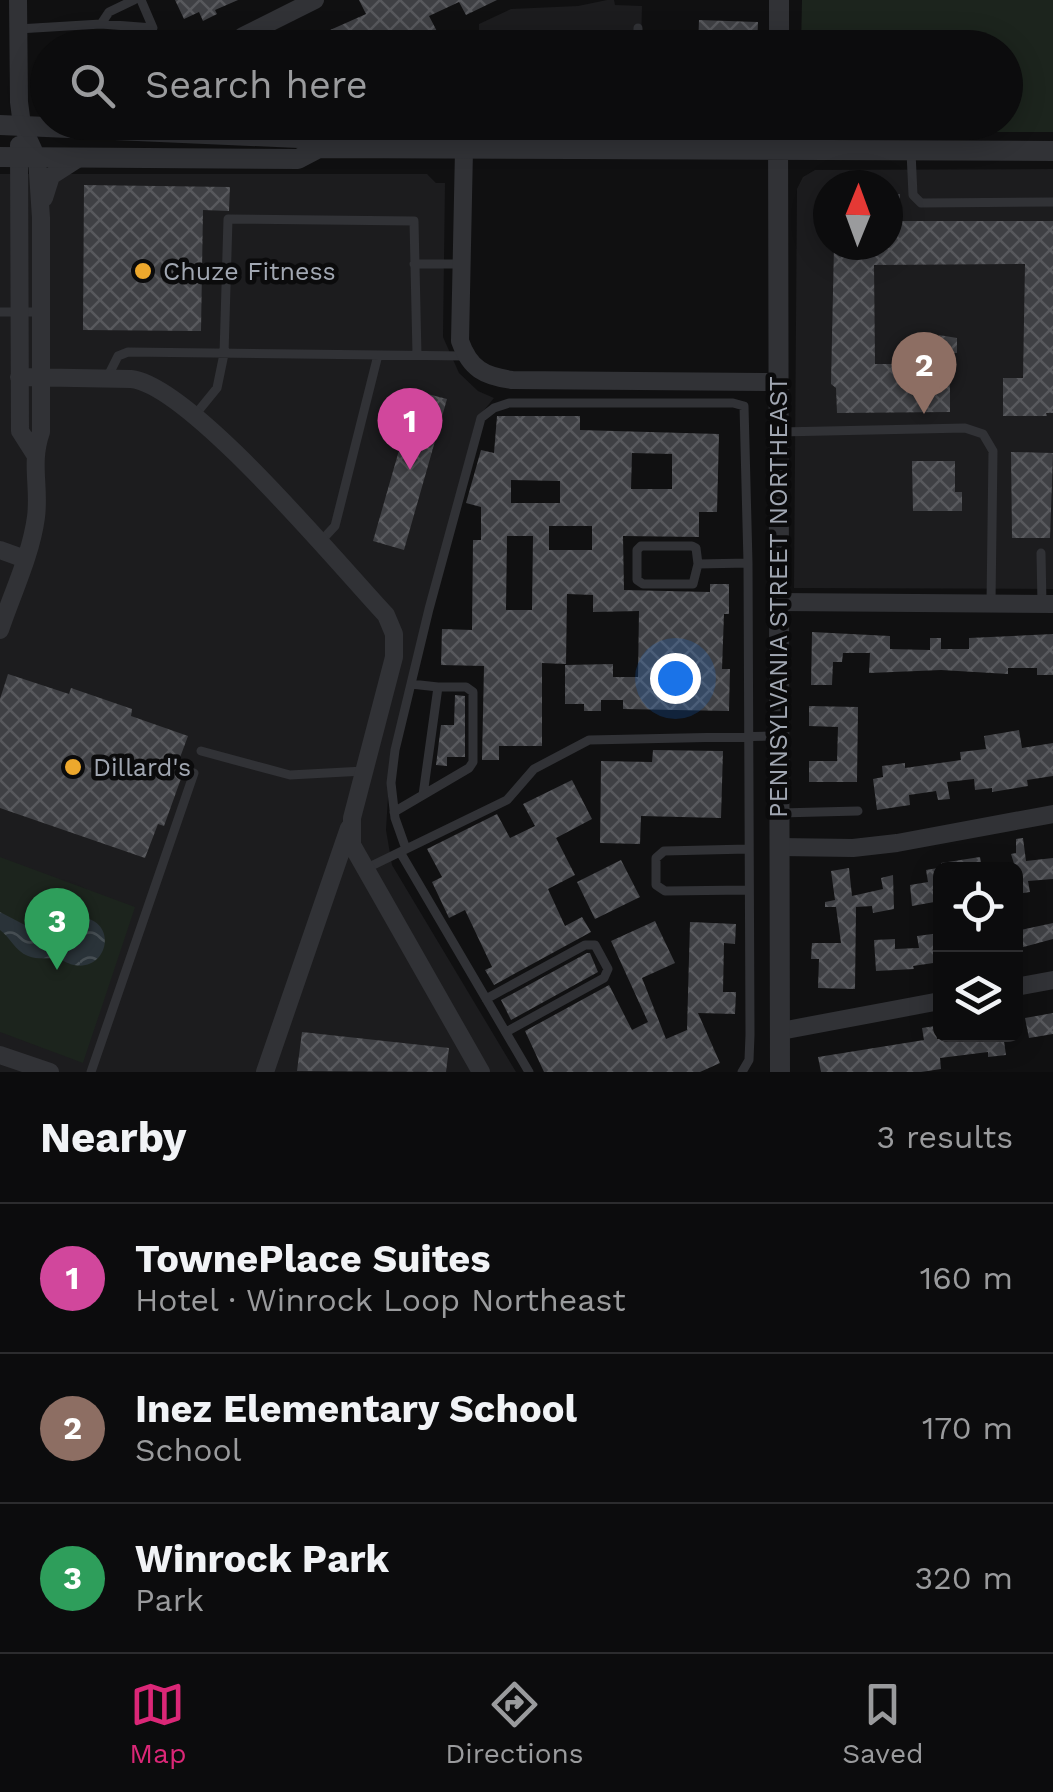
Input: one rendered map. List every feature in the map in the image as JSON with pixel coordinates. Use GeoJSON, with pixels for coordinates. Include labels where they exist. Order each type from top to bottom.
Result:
{"type":"FeatureCollection","features":[{"type":"Feature","properties":{"kind":"street"},"geometry":{"type":"LineString","coordinates":[[18,0],[22,125],[9,312],[19,377],[20,431],[34,453]]}},
{"type":"Feature","properties":{"kind":"street"},"geometry":{"type":"LineString","coordinates":[[255,30],[315,0]]}},
{"type":"Feature","properties":{"kind":"street"},"geometry":{"type":"LineString","coordinates":[[779,0],[779,30]]}},
{"type":"Feature","properties":{"kind":"street"},"geometry":{"type":"LineString","coordinates":[[0,124],[30,125]]}},
{"type":"Feature","properties":{"kind":"street"},"geometry":{"type":"LineString","coordinates":[[303,140],[319,148],[464,150],[1053,150]]}},
{"type":"Feature","properties":{"kind":"street","name":"PENNSYLVANIA STREET NORTHEAST"},"geometry":{"type":"LineString","coordinates":[[778,140],[780,1072]]}},
{"type":"Feature","properties":{"kind":"street"},"geometry":{"type":"LineString","coordinates":[[18,158],[298,159],[319,148]]}},
{"type":"Feature","properties":{"kind":"street"},"geometry":{"type":"LineString","coordinates":[[464,150],[460,341],[466,356],[488,377],[777,382]]}},
{"type":"Feature","properties":{"kind":"street"},"geometry":{"type":"LineString","coordinates":[[18,158],[41,218]]}},
{"type":"Feature","properties":{"kind":"street"},"geometry":{"type":"LineString","coordinates":[[0,630],[36,516],[34,453],[41,432],[41,218],[51,176],[79,158]]}},
{"type":"Feature","properties":{"kind":"street"},"geometry":{"type":"LineString","coordinates":[[19,377],[148,382],[214,430],[386,615],[394,634],[392,666],[352,818],[265,1072]]}},
{"type":"Feature","properties":{"kind":"street"},"geometry":{"type":"LineString","coordinates":[[0,550],[25,559]]}},
{"type":"Feature","properties":{"kind":"street"},"geometry":{"type":"LineString","coordinates":[[779,602],[1047,604]]}},
{"type":"Feature","properties":{"kind":"street"},"geometry":{"type":"LineString","coordinates":[[780,847],[897,844],[1053,814]]}},
{"type":"Feature","properties":{"kind":"street"},"geometry":{"type":"LineString","coordinates":[[352,818],[352,845],[364,870],[481,1072]]}},
{"type":"Feature","properties":{"kind":"street"},"geometry":{"type":"LineString","coordinates":[[1023,986],[1053,980]]}},
{"type":"Feature","properties":{"kind":"street"},"geometry":{"type":"LineString","coordinates":[[781,1031],[933,1002]]}},
{"type":"Feature","properties":{"kind":"street"},"geometry":{"type":"LineString","coordinates":[[0,1055],[50,1072]]}},
{"type":"Feature","properties":{"kind":"lane"},"geometry":{"type":"LineString","coordinates":[[101,24],[109,12],[134,0]]}},
{"type":"Feature","properties":{"kind":"lane"},"geometry":{"type":"LineString","coordinates":[[18,29],[101,24],[153,28],[141,0]]}},
{"type":"Feature","properties":{"kind":"lane"},"geometry":{"type":"LineString","coordinates":[[638,140],[638,149]]}},
{"type":"Feature","properties":{"kind":"lane"},"geometry":{"type":"LineString","coordinates":[[911,150],[913,195],[921,203],[1053,202]]}},
{"type":"Feature","properties":{"kind":"lane"},"geometry":{"type":"LineString","coordinates":[[195,415],[217,388],[224,354],[228,219],[414,221],[416,355]]}},
{"type":"Feature","properties":{"kind":"lane"},"geometry":{"type":"LineString","coordinates":[[414,264],[462,264]]}},
{"type":"Feature","properties":{"kind":"lane"},"geometry":{"type":"LineString","coordinates":[[9,312],[41,312]]}},
{"type":"Feature","properties":{"kind":"lane"},"geometry":{"type":"LineString","coordinates":[[107,378],[118,356],[128,352],[466,356]]}},
{"type":"Feature","properties":{"kind":"lane"},"geometry":{"type":"LineString","coordinates":[[319,544],[335,526],[378,355]]}},
{"type":"Feature","properties":{"kind":"lane"},"geometry":{"type":"LineString","coordinates":[[529,1072],[403,851],[394,812],[393,766],[411,684],[481,418],[508,403],[744,406],[750,1048],[742,1072]]}},
{"type":"Feature","properties":{"kind":"lane"},"geometry":{"type":"LineString","coordinates":[[777,432],[964,428],[984,434],[993,451],[991,603]]}},
{"type":"Feature","properties":{"kind":"lane"},"geometry":{"type":"LineString","coordinates":[[641,546],[692,546],[696,548],[698,564],[693,584],[642,584],[637,580],[641,546]]}},
{"type":"Feature","properties":{"kind":"lane"},"geometry":{"type":"LineString","coordinates":[[1041,554],[1047,604]]}},
{"type":"Feature","properties":{"kind":"lane"},"geometry":{"type":"LineString","coordinates":[[698,564],[748,563]]}},
{"type":"Feature","properties":{"kind":"lane"},"geometry":{"type":"LineString","coordinates":[[394,812],[473,762],[473,692],[466,687],[411,684]]}},
{"type":"Feature","properties":{"kind":"lane"},"geometry":{"type":"LineString","coordinates":[[424,795],[438,687]]}},
{"type":"Feature","properties":{"kind":"lane"},"geometry":{"type":"LineString","coordinates":[[364,870],[507,800],[534,769],[589,740],[780,736]]}},
{"type":"Feature","properties":{"kind":"lane"},"geometry":{"type":"LineString","coordinates":[[200,751],[290,776],[364,771]]}},
{"type":"Feature","properties":{"kind":"lane"},"geometry":{"type":"LineString","coordinates":[[91,1072],[194,773]]}},
{"type":"Feature","properties":{"kind":"lane"},"geometry":{"type":"LineString","coordinates":[[780,813],[858,811]]}},
{"type":"Feature","properties":{"kind":"lane"},"geometry":{"type":"LineString","coordinates":[[748,849],[664,850],[656,858],[656,885],[665,891],[748,890]]}},
{"type":"Feature","properties":{"kind":"lane"},"geometry":{"type":"LineString","coordinates":[[486,999],[585,945],[595,945],[608,969],[604,978],[506,1032]]}},
{"type":"Feature","properties":{"kind":"shaded area"},"geometry":{"type":"Polygon","coordinates":[[[614,0],[615,5],[642,6],[641,30],[479,30],[479,24],[511,9],[614,0]]]}},
{"type":"Feature","properties":{"kind":"shaded area"},"geometry":{"type":"Polygon","coordinates":[[[802,0],[1053,0],[1053,132],[1023,132],[1023,30],[801,30],[802,0]]]}},
{"type":"Feature","properties":{"kind":"shaded area"},"geometry":{"type":"Polygon","coordinates":[[[1053,169],[1053,589],[794,588],[797,189],[803,177],[813,171],[813,260],[903,260],[903,170],[815,170],[1053,169]]]}},
{"type":"Feature","properties":{"kind":"shaded area"},"geometry":{"type":"Polygon","coordinates":[[[0,174],[427,174],[436,183],[445,183],[443,337],[459,373],[478,391],[494,398],[476,420],[391,749],[386,830],[392,865],[516,1072],[0,1072],[0,174]]]}},
{"type":"Feature","properties":{"kind":"shaded area"},"geometry":{"type":"Polygon","coordinates":[[[0,857],[135,907],[83,1063],[0,1032],[0,857]]]}},
{"type":"Feature","properties":{"kind":"water"},"geometry":{"type":"Polygon","coordinates":[[[0,912],[42,934],[54,932],[77,917],[91,920],[104,934],[102,953],[86,965],[28,956],[0,930],[0,912]]]}},
{"type":"Feature","properties":{"kind":"building"},"geometry":{"type":"Polygon","coordinates":[[[175,0],[238,0],[215,10],[217,14],[203,21],[199,12],[184,19],[175,0]]]}},
{"type":"Feature","properties":{"kind":"building"},"geometry":{"type":"Polygon","coordinates":[[[359,0],[497,0],[466,15],[459,2],[429,16],[436,30],[330,30],[366,14],[359,0]]]}},
{"type":"Feature","properties":{"kind":"building"},"geometry":{"type":"Polygon","coordinates":[[[699,20],[758,22],[758,30],[699,30],[699,20]]]}},
{"type":"Feature","properties":{"kind":"building","name":"Chuze Fitness"},"geometry":{"type":"Polygon","coordinates":[[[84,185],[230,187],[229,211],[203,210],[201,331],[83,330],[84,185]]]}},
{"type":"Feature","properties":{"kind":"building"},"geometry":{"type":"Polygon","coordinates":[[[903,221],[1053,221],[1053,413],[1003,416],[1003,378],[1023,378],[1025,264],[874,265],[875,364],[939,364],[939,335],[957,338],[957,353],[950,353],[950,412],[837,413],[836,388],[831,384],[834,260],[903,260],[903,221]]]}},
{"type":"Feature","properties":{"kind":"building"},"geometry":{"type":"Polygon","coordinates":[[[416,391],[447,399],[404,550],[373,541],[416,391]]]}},
{"type":"Feature","properties":{"kind":"building"},"geometry":{"type":"Polygon","coordinates":[[[497,416],[580,416],[580,430],[719,434],[717,512],[699,512],[699,537],[623,536],[624,590],[710,592],[710,584],[729,584],[722,669],[730,669],[729,711],[623,709],[623,700],[601,700],[601,711],[584,711],[584,704],[565,704],[565,665],[613,664],[613,677],[638,677],[639,611],[593,612],[593,595],[567,594],[566,664],[542,663],[542,746],[499,746],[499,760],[482,760],[484,666],[441,665],[442,629],[472,630],[473,540],[481,540],[481,507],[466,503],[481,450],[494,453],[497,416]],[[632,453],[631,489],[672,489],[672,454],[632,453]],[[511,480],[511,503],[560,503],[560,481],[511,480]],[[549,526],[549,550],[592,550],[592,526],[549,526]],[[507,536],[506,610],[532,610],[533,536],[507,536]]]}},
{"type":"Feature","properties":{"kind":"building"},"geometry":{"type":"Polygon","coordinates":[[[1011,452],[1053,453],[1050,538],[1012,538],[1011,452]]]}},
{"type":"Feature","properties":{"kind":"building"},"geometry":{"type":"Polygon","coordinates":[[[912,461],[955,461],[955,492],[962,492],[962,511],[913,511],[912,461]]]}},
{"type":"Feature","properties":{"kind":"building"},"geometry":{"type":"Polygon","coordinates":[[[812,632],[890,636],[890,649],[930,650],[930,638],[941,638],[941,649],[969,649],[969,638],[1053,634],[1053,675],[1037,675],[1037,668],[1008,668],[1008,674],[941,670],[869,673],[870,653],[843,653],[842,662],[833,662],[832,685],[811,685],[812,632]]]}},
{"type":"Feature","properties":{"kind":"building"},"geometry":{"type":"Polygon","coordinates":[[[8,674],[69,694],[71,688],[132,709],[131,716],[188,736],[175,771],[183,773],[164,826],[158,824],[145,858],[0,808],[0,699],[8,674]]]}},
{"type":"Feature","properties":{"kind":"building"},"geometry":{"type":"Polygon","coordinates":[[[455,695],[465,696],[465,757],[447,757],[447,766],[436,765],[441,725],[454,725],[455,695]]]}},
{"type":"Feature","properties":{"kind":"building"},"geometry":{"type":"Polygon","coordinates":[[[809,706],[858,707],[857,782],[809,782],[809,761],[837,761],[838,727],[809,726],[809,706]]]}},
{"type":"Feature","properties":{"kind":"building"},"geometry":{"type":"Polygon","coordinates":[[[1019,730],[1022,748],[1053,743],[1053,776],[1027,780],[1028,786],[992,792],[992,788],[975,790],[974,779],[947,782],[950,799],[938,800],[936,791],[909,795],[910,805],[877,810],[873,779],[883,777],[882,766],[905,763],[905,768],[961,760],[960,752],[986,749],[984,736],[1019,730]]]}},
{"type":"Feature","properties":{"kind":"building"},"geometry":{"type":"Polygon","coordinates":[[[653,750],[723,751],[721,818],[641,816],[640,844],[600,843],[601,761],[652,762],[653,750]]]}},
{"type":"Feature","properties":{"kind":"building"},"geometry":{"type":"Polygon","coordinates":[[[572,780],[592,819],[556,838],[575,875],[548,889],[565,926],[582,917],[591,932],[494,985],[485,970],[492,967],[465,910],[449,918],[432,882],[442,877],[427,849],[497,814],[510,838],[535,826],[523,804],[572,780]]]}},
{"type":"Feature","properties":{"kind":"building"},"geometry":{"type":"Polygon","coordinates":[[[1023,838],[1026,861],[1053,858],[1053,879],[1028,881],[1030,892],[1023,893],[1023,862],[1014,862],[1011,854],[1016,853],[1016,839],[1023,838]]]}},
{"type":"Feature","properties":{"kind":"building"},"geometry":{"type":"Polygon","coordinates":[[[980,857],[981,862],[948,862],[980,857]]]}},
{"type":"Feature","properties":{"kind":"building"},"geometry":{"type":"Polygon","coordinates":[[[621,860],[640,897],[595,919],[577,882],[621,860]]]}},
{"type":"Feature","properties":{"kind":"building"},"geometry":{"type":"Polygon","coordinates":[[[849,868],[852,896],[883,889],[881,878],[893,875],[894,909],[873,913],[872,906],[856,907],[855,989],[818,988],[819,959],[811,959],[812,943],[841,943],[836,907],[825,907],[825,902],[835,900],[831,871],[849,868]]]}},
{"type":"Feature","properties":{"kind":"building"},"geometry":{"type":"Polygon","coordinates":[[[933,869],[933,902],[912,906],[910,885],[928,882],[926,870],[933,869]]]}},
{"type":"Feature","properties":{"kind":"building"},"geometry":{"type":"Polygon","coordinates":[[[655,921],[675,963],[642,978],[666,1039],[687,1030],[690,922],[736,924],[735,944],[724,943],[723,992],[736,992],[735,1014],[698,1013],[720,1063],[700,1072],[544,1072],[525,1031],[609,985],[632,1030],[648,1022],[611,941],[655,921]]]}},
{"type":"Feature","properties":{"kind":"building"},"geometry":{"type":"Polygon","coordinates":[[[1053,923],[1053,939],[1023,947],[1023,929],[1053,923]]]}},
{"type":"Feature","properties":{"kind":"building"},"geometry":{"type":"Polygon","coordinates":[[[933,934],[933,963],[913,966],[914,969],[876,971],[874,940],[895,939],[895,949],[919,948],[917,936],[933,934]]]}},
{"type":"Feature","properties":{"kind":"building"},"geometry":{"type":"Polygon","coordinates":[[[587,953],[598,972],[511,1020],[501,1000],[587,953]]]}},
{"type":"Feature","properties":{"kind":"building"},"geometry":{"type":"Polygon","coordinates":[[[1053,1013],[1053,1034],[1029,1038],[1025,1018],[1053,1013]]]}},
{"type":"Feature","properties":{"kind":"building"},"geometry":{"type":"Polygon","coordinates":[[[933,1026],[933,1042],[1004,1042],[1006,1055],[988,1057],[988,1052],[940,1058],[941,1069],[921,1072],[821,1072],[818,1057],[924,1040],[922,1028],[933,1026]]]}},
{"type":"Feature","properties":{"kind":"building"},"geometry":{"type":"Polygon","coordinates":[[[302,1032],[449,1048],[446,1072],[297,1071],[302,1032]]]}},
{"type":"Feature","properties":{"kind":"place","name":"Chuze Fitness"},"geometry":{"type":"Point","coordinates":[143,271]}},
{"type":"Feature","properties":{"kind":"place","name":"Inez Elementary School"},"geometry":{"type":"Point","coordinates":[924,414]}},
{"type":"Feature","properties":{"kind":"place","name":"TownePlace Suites"},"geometry":{"type":"Point","coordinates":[410,470]}},
{"type":"Feature","properties":{"kind":"place","name":"Dillard's"},"geometry":{"type":"Point","coordinates":[73,767]}},
{"type":"Feature","properties":{"kind":"place","name":"Winrock Park"},"geometry":{"type":"Point","coordinates":[57,970]}}]}
